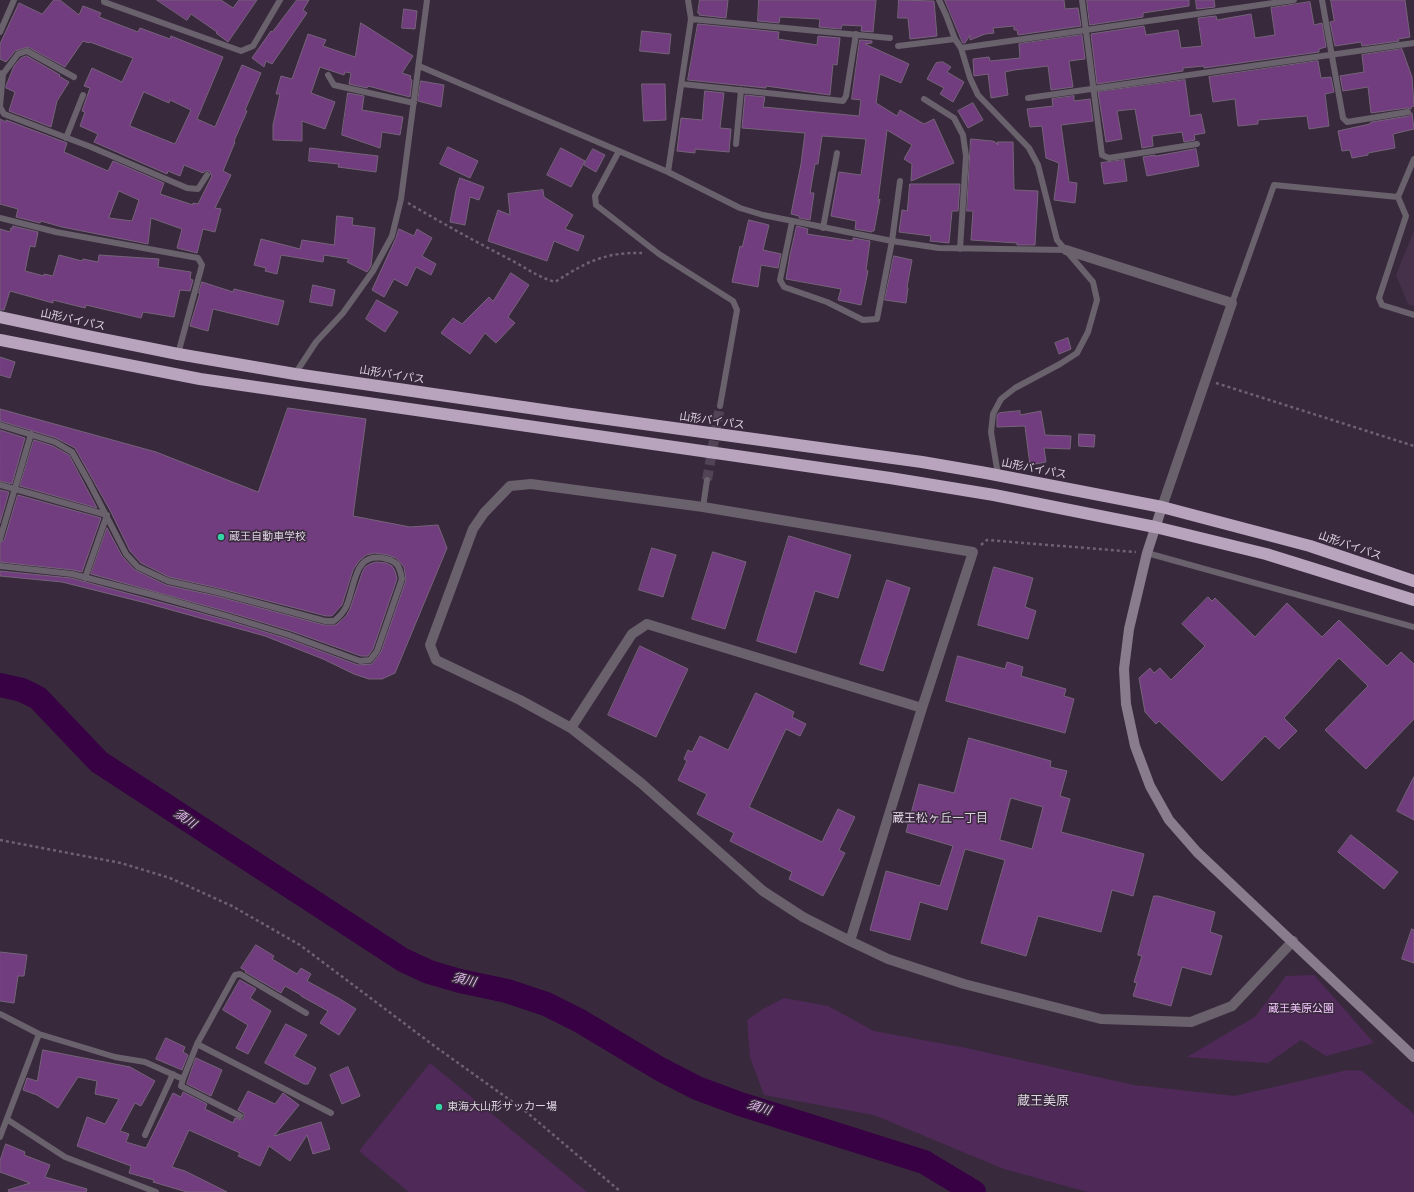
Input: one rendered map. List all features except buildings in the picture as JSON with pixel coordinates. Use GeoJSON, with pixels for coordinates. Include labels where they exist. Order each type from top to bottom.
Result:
{"type":"FeatureCollection","features":[{"type":"Feature","properties":{"kind":"highway","name":"山形バイパス"},"geometry":{"type":"LineString","coordinates":[[0,317],[178,354],[295,374],[571,414],[922,462],[998,475],[1162,507],[1310,546],[1414,581]]}},
{"type":"Feature","properties":{"kind":"highway"},"geometry":{"type":"LineString","coordinates":[[0,340],[200,379],[890,478],[994,495],[1155,527],[1266,554],[1414,600]]}},
{"type":"Feature","properties":{"kind":"street"},"geometry":{"type":"LineString","coordinates":[[1066,250],[1232,303],[1155,527],[1147,553],[1129,628],[1124,669],[1126,704],[1135,746],[1150,786],[1169,820],[1197,852],[1293,941],[1414,1057]]}},
{"type":"Feature","properties":{"kind":"street"},"geometry":{"type":"LineString","coordinates":[[850,941],[922,708],[973,552],[703,507],[531,484],[510,486],[484,513],[473,529],[430,645],[436,660],[520,700],[571,728],[641,783],[763,891],[803,917],[850,941],[888,959],[964,984],[1101,1019],[1191,1022],[1232,1006],[1293,941]]}},
{"type":"Feature","properties":{"kind":"street"},"geometry":{"type":"LineString","coordinates":[[571,728],[632,634],[647,624],[922,708]]}},
{"type":"Feature","properties":{"kind":"lane"},"geometry":{"type":"LineString","coordinates":[[0,32],[14,0]]}},
{"type":"Feature","properties":{"kind":"lane"},"geometry":{"type":"LineString","coordinates":[[104,0],[104,2],[240,51],[253,46],[280,0]]}},
{"type":"Feature","properties":{"kind":"lane"},"geometry":{"type":"LineString","coordinates":[[295,374],[316,342],[344,313],[374,271],[392,236],[401,199],[427,0]]}},
{"type":"Feature","properties":{"kind":"lane"},"geometry":{"type":"LineString","coordinates":[[668,172],[691,19],[688,0]]}},
{"type":"Feature","properties":{"kind":"lane"},"geometry":{"type":"LineString","coordinates":[[939,0],[955,39],[961,48],[970,78],[978,95],[1029,148],[1038,165],[1057,240],[1094,282],[1097,300],[1088,332],[1077,353],[1060,364],[1015,388],[1001,399],[993,414],[991,432],[998,475]]}},
{"type":"Feature","properties":{"kind":"lane"},"geometry":{"type":"LineString","coordinates":[[1082,0],[1092,89],[1102,155],[1109,158],[1197,144]]}},
{"type":"Feature","properties":{"kind":"lane"},"geometry":{"type":"LineString","coordinates":[[961,48],[1294,0]]}},
{"type":"Feature","properties":{"kind":"lane"},"geometry":{"type":"LineString","coordinates":[[1322,0],[1343,118],[1347,122],[1408,112]]}},
{"type":"Feature","properties":{"kind":"lane"},"geometry":{"type":"LineString","coordinates":[[691,19],[890,38]]}},
{"type":"Feature","properties":{"kind":"lane"},"geometry":{"type":"LineString","coordinates":[[682,84],[842,101],[846,96],[856,34]]}},
{"type":"Feature","properties":{"kind":"lane"},"geometry":{"type":"LineString","coordinates":[[898,46],[955,39]]}},
{"type":"Feature","properties":{"kind":"lane"},"geometry":{"type":"LineString","coordinates":[[1028,98],[1414,43]]}},
{"type":"Feature","properties":{"kind":"lane"},"geometry":{"type":"LineString","coordinates":[[74,77],[27,51],[18,54],[2,74],[0,107],[4,114],[91,147],[187,188],[198,189],[207,175]]}},
{"type":"Feature","properties":{"kind":"lane"},"geometry":{"type":"LineString","coordinates":[[419,66],[619,150],[668,172],[740,208],[764,215],[823,228],[938,248],[1066,250]]}},
{"type":"Feature","properties":{"kind":"lane"},"geometry":{"type":"LineString","coordinates":[[328,75],[334,85],[414,103]]}},
{"type":"Feature","properties":{"kind":"lane"},"geometry":{"type":"LineString","coordinates":[[736,144],[741,90]]}},
{"type":"Feature","properties":{"kind":"lane"},"geometry":{"type":"LineString","coordinates":[[66,138],[83,95]]}},
{"type":"Feature","properties":{"kind":"lane"},"geometry":{"type":"LineString","coordinates":[[924,99],[954,118],[963,134],[966,156],[960,249]]}},
{"type":"Feature","properties":{"kind":"lane"},"geometry":{"type":"LineString","coordinates":[[619,150],[595,196],[596,206],[659,254],[733,301],[737,310],[720,406]]}},
{"type":"Feature","properties":{"kind":"lane"},"geometry":{"type":"LineString","coordinates":[[823,228],[837,153]]}},
{"type":"Feature","properties":{"kind":"lane"},"geometry":{"type":"LineString","coordinates":[[1414,159],[1398,197],[1406,216],[1379,298],[1382,305],[1414,315]]}},
{"type":"Feature","properties":{"kind":"lane"},"geometry":{"type":"LineString","coordinates":[[792,222],[780,280],[784,287],[827,302],[863,320],[877,319],[892,241],[900,181]]}},
{"type":"Feature","properties":{"kind":"lane"},"geometry":{"type":"LineString","coordinates":[[1232,303],[1274,185],[1398,197]]}},
{"type":"Feature","properties":{"kind":"lane"},"geometry":{"type":"LineString","coordinates":[[0,218],[56,232],[198,258],[202,265],[178,354]]}},
{"type":"Feature","properties":{"kind":"lane"},"geometry":{"type":"LineString","coordinates":[[0,425],[55,442],[72,452],[107,515],[126,554],[138,567],[168,581],[325,621],[334,621],[346,608],[360,566],[367,559],[378,557],[392,560],[400,567],[402,580],[377,651],[370,660],[360,661],[289,635],[227,616],[72,574],[0,566]]}},
{"type":"Feature","properties":{"kind":"lane"},"geometry":{"type":"LineString","coordinates":[[0,539],[31,434]]}},
{"type":"Feature","properties":{"kind":"lane"},"geometry":{"type":"LineString","coordinates":[[703,507],[707,480]]}},
{"type":"Feature","properties":{"kind":"lane"},"geometry":{"type":"LineString","coordinates":[[0,485],[107,515]]}},
{"type":"Feature","properties":{"kind":"lane"},"geometry":{"type":"LineString","coordinates":[[85,578],[107,515]]}},
{"type":"Feature","properties":{"kind":"lane"},"geometry":{"type":"LineString","coordinates":[[1147,553],[1414,628]]}},
{"type":"Feature","properties":{"kind":"lane"},"geometry":{"type":"LineString","coordinates":[[240,1116],[181,1086],[197,1044],[235,975],[240,974],[306,1013]]}},
{"type":"Feature","properties":{"kind":"lane"},"geometry":{"type":"LineString","coordinates":[[0,1014],[39,1034],[116,1057],[146,1062],[183,1079]]}},
{"type":"Feature","properties":{"kind":"lane"},"geometry":{"type":"LineString","coordinates":[[0,1137],[8,1120],[39,1034]]}},
{"type":"Feature","properties":{"kind":"lane"},"geometry":{"type":"LineString","coordinates":[[197,1044],[331,1113]]}},
{"type":"Feature","properties":{"kind":"lane"},"geometry":{"type":"LineString","coordinates":[[145,1135],[173,1074]]}},
{"type":"Feature","properties":{"kind":"lane"},"geometry":{"type":"LineString","coordinates":[[8,1120],[65,1157],[156,1192]]}},
{"type":"Feature","properties":{"kind":"path"},"geometry":{"type":"LineString","coordinates":[[401,199],[471,240],[512,260],[543,279],[555,282],[592,260],[611,255],[638,253],[659,254]]}},
{"type":"Feature","properties":{"kind":"path"},"geometry":{"type":"LineString","coordinates":[[1206,380],[1414,446]]}},
{"type":"Feature","properties":{"kind":"path"},"geometry":{"type":"LineString","coordinates":[[973,552],[987,540],[1147,553]]}},
{"type":"Feature","properties":{"kind":"path"},"geometry":{"type":"LineString","coordinates":[[0,840],[121,863],[170,878],[232,906],[300,945],[380,1006],[524,1110],[621,1192]]}},
{"type":"Feature","properties":{"kind":"shaded area"},"geometry":{"type":"Polygon","coordinates":[[[1414,231],[1414,306],[1408,304],[1396,275],[1414,231]]]}},
{"type":"Feature","properties":{"kind":"green space","name":"蔵王美原公園"},"geometry":{"type":"Polygon","coordinates":[[[1314,975],[1374,1043],[1326,1056],[1301,1040],[1268,1063],[1187,1057],[1255,1017],[1286,976],[1314,975]]]}},
{"type":"Feature","properties":{"kind":"green space"},"geometry":{"type":"Polygon","coordinates":[[[784,998],[828,1006],[874,1031],[966,1048],[1134,1085],[1235,1096],[1348,1070],[1362,1071],[1414,1114],[1414,1192],[1088,1192],[1004,1169],[874,1115],[764,1095],[750,1057],[747,1020],[763,1009],[784,998]]]}},
{"type":"Feature","properties":{"kind":"green space","name":"東海大山形サッカー場"},"geometry":{"type":"Polygon","coordinates":[[[430,1063],[587,1192],[409,1192],[359,1151],[430,1063]]]}},
{"type":"Feature","properties":{"kind":"waterway","name":"須川"},"geometry":{"type":"LineString","coordinates":[[0,685],[22,690],[38,698],[99,762],[403,960],[429,972],[460,981],[507,991],[546,1004],[580,1021],[660,1069],[697,1088],[740,1104],[924,1162],[974,1192]]}},
{"type":"Feature","properties":{"kind":"tunnel"},"geometry":{"type":"LineString","coordinates":[[707,480],[720,406]]}},
{"type":"Feature","properties":{"kind":"place","name":"蔵王自動車学校"},"geometry":{"type":"Point","coordinates":[221,537]}},
{"type":"Feature","properties":{"kind":"place","name":"東海大山形サッカー場"},"geometry":{"type":"Point","coordinates":[439,1107]}},
{"type":"Feature","properties":{"kind":"district","name":"蔵王松ヶ丘一丁目"},"geometry":{"type":"Point","coordinates":[940,819]}},
{"type":"Feature","properties":{"kind":"district","name":"蔵王美原"},"geometry":{"type":"Point","coordinates":[1043,1101]}}]}
